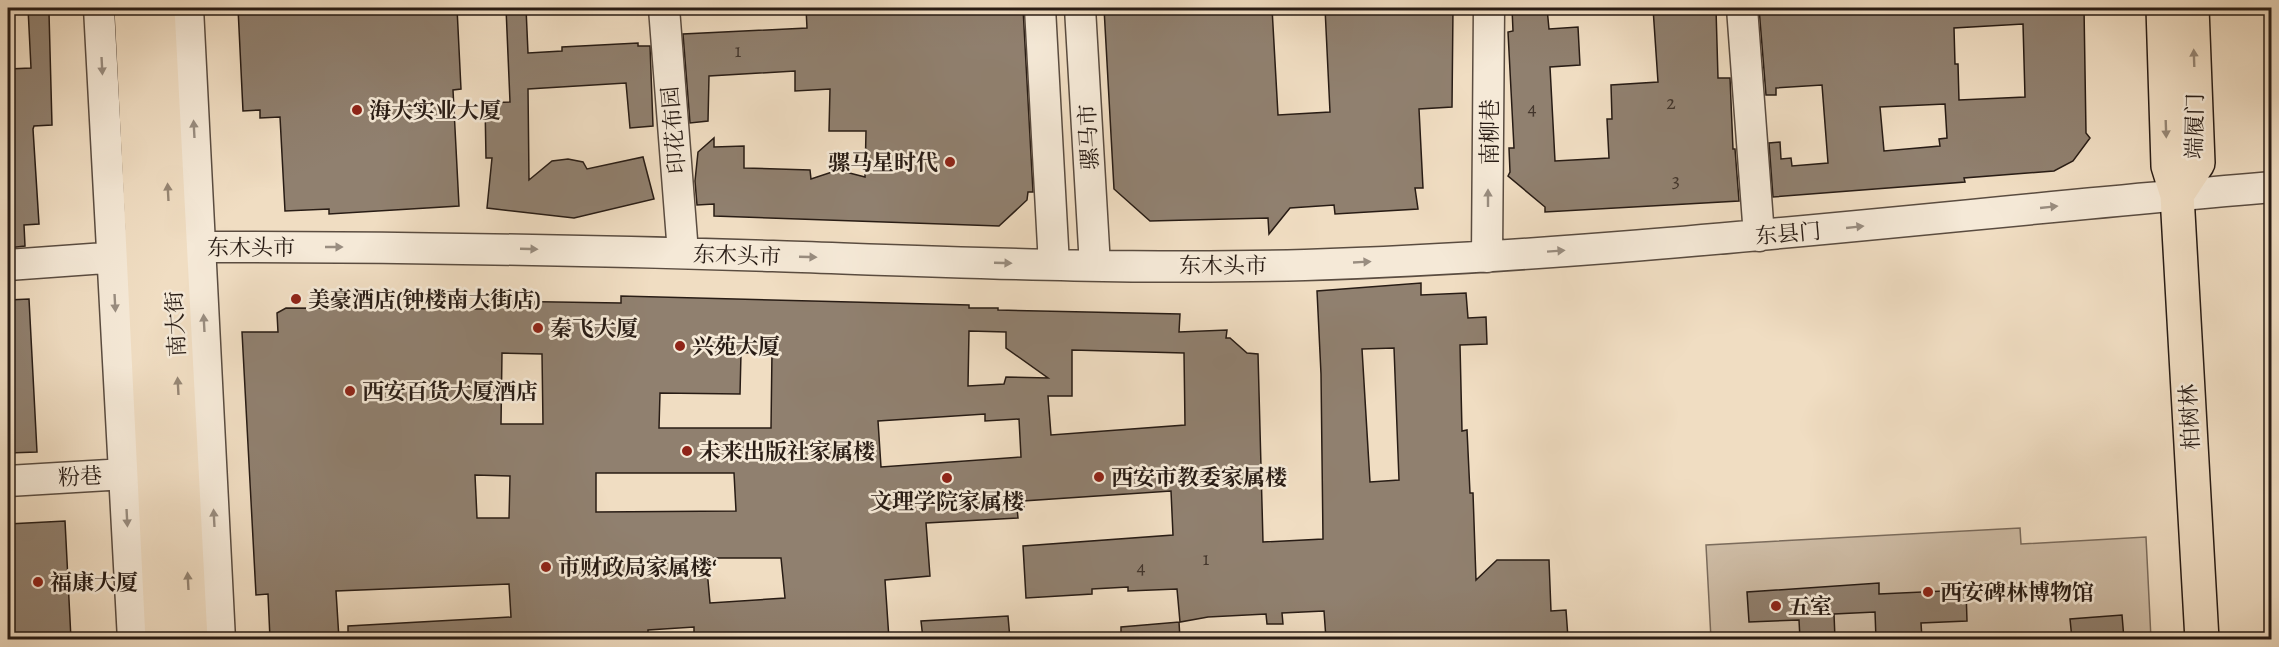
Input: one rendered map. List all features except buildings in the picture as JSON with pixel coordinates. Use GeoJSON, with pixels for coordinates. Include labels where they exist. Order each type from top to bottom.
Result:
{"type":"FeatureCollection","features":[{"type":"Feature","properties":{"kind":"main road","name":"南大街"},"geometry":{"type":"LineString","coordinates":[[131,8],[157,252],[191,639]]}},
{"type":"Feature","properties":{"kind":"main road","name":"南大街"},"geometry":{"type":"LineString","coordinates":[[158,8],[157,252],[138,473],[162,639]]}},
{"type":"Feature","properties":{"kind":"main road","name":"端履门"},"geometry":{"type":"LineString","coordinates":[[2163,8],[2168,166],[2177,195]]}},
{"type":"Feature","properties":{"kind":"main road","name":"端履门"},"geometry":{"type":"LineString","coordinates":[[2177,195],[2198,163],[2192,8]]}},
{"type":"Feature","properties":{"kind":"main road","name":"柏树林"},"geometry":{"type":"LineString","coordinates":[[2177,195],[2202,639]]}},
{"type":"Feature","properties":{"kind":"street"},"geometry":{"type":"LineString","coordinates":[[99,8],[157,252],[220,639]]}},
{"type":"Feature","properties":{"kind":"street"},"geometry":{"type":"LineString","coordinates":[[157,252],[188,8]]}},
{"type":"Feature","properties":{"kind":"street","name":"印花布园"},"geometry":{"type":"LineString","coordinates":[[664,8],[683,254]]}},
{"type":"Feature","properties":{"kind":"street","name":"骡马市"},"geometry":{"type":"LineString","coordinates":[[1040,8],[1054,265]]}},
{"type":"Feature","properties":{"kind":"street","name":"骡马市"},"geometry":{"type":"LineString","coordinates":[[1080,8],[1095,266]]}},
{"type":"Feature","properties":{"kind":"street","name":"南柳巷"},"geometry":{"type":"LineString","coordinates":[[1487,257],[1490,8]]}},
{"type":"Feature","properties":{"kind":"street"},"geometry":{"type":"LineString","coordinates":[[1742,8],[1760,236]]}},
{"type":"Feature","properties":{"kind":"street","name":"东县门"},"geometry":{"type":"LineString","coordinates":[[1303,265],[1487,257],[1760,236],[2271,187]]}},
{"type":"Feature","properties":{"kind":"street","name":"东木头市"},"geometry":{"type":"LineString","coordinates":[[8,265],[157,252],[476,248],[1095,266],[1303,265]]}},
{"type":"Feature","properties":{"kind":"street"},"geometry":{"type":"LineString","coordinates":[[133,639],[138,473]]}},
{"type":"Feature","properties":{"kind":"street","name":"粉巷"},"geometry":{"type":"LineString","coordinates":[[8,481],[138,473]]}},
{"type":"Feature","properties":{"kind":"shaded area","name":"西安碑林博物馆"},"geometry":{"type":"Polygon","coordinates":[[[2020,528],[2021,544],[2146,537],[2151,639],[1711,639],[1706,545],[2020,528]]]}},
{"type":"Feature","properties":{"kind":"place","name":"海大实业大厦"},"geometry":{"type":"Point","coordinates":[357,110]}},
{"type":"Feature","properties":{"kind":"place","name":"骡马星时代"},"geometry":{"type":"Point","coordinates":[950,162]}},
{"type":"Feature","properties":{"kind":"place","name":"美豪酒店(钟楼南大街店)"},"geometry":{"type":"Point","coordinates":[296,299]}},
{"type":"Feature","properties":{"kind":"place","name":"秦飞大厦"},"geometry":{"type":"Point","coordinates":[538,328]}},
{"type":"Feature","properties":{"kind":"place","name":"兴苑大厦"},"geometry":{"type":"Point","coordinates":[680,346]}},
{"type":"Feature","properties":{"kind":"place","name":"西安百货大厦酒店"},"geometry":{"type":"Point","coordinates":[350,391]}},
{"type":"Feature","properties":{"kind":"place","name":"未来出版社家属楼"},"geometry":{"type":"Point","coordinates":[687,451]}},
{"type":"Feature","properties":{"kind":"place","name":"西安市教委家属楼"},"geometry":{"type":"Point","coordinates":[1099,477]}},
{"type":"Feature","properties":{"kind":"place","name":"文理学院家属楼"},"geometry":{"type":"Point","coordinates":[947,478]}},
{"type":"Feature","properties":{"kind":"place","name":"市财政局家属楼‘"},"geometry":{"type":"Point","coordinates":[546,567]}},
{"type":"Feature","properties":{"kind":"place","name":"福康大厦"},"geometry":{"type":"Point","coordinates":[38,582]}},
{"type":"Feature","properties":{"kind":"place","name":"西安碑林博物馆"},"geometry":{"type":"Point","coordinates":[1928,592]}},
{"type":"Feature","properties":{"kind":"place","name":"五室"},"geometry":{"type":"Point","coordinates":[1776,606]}}]}
